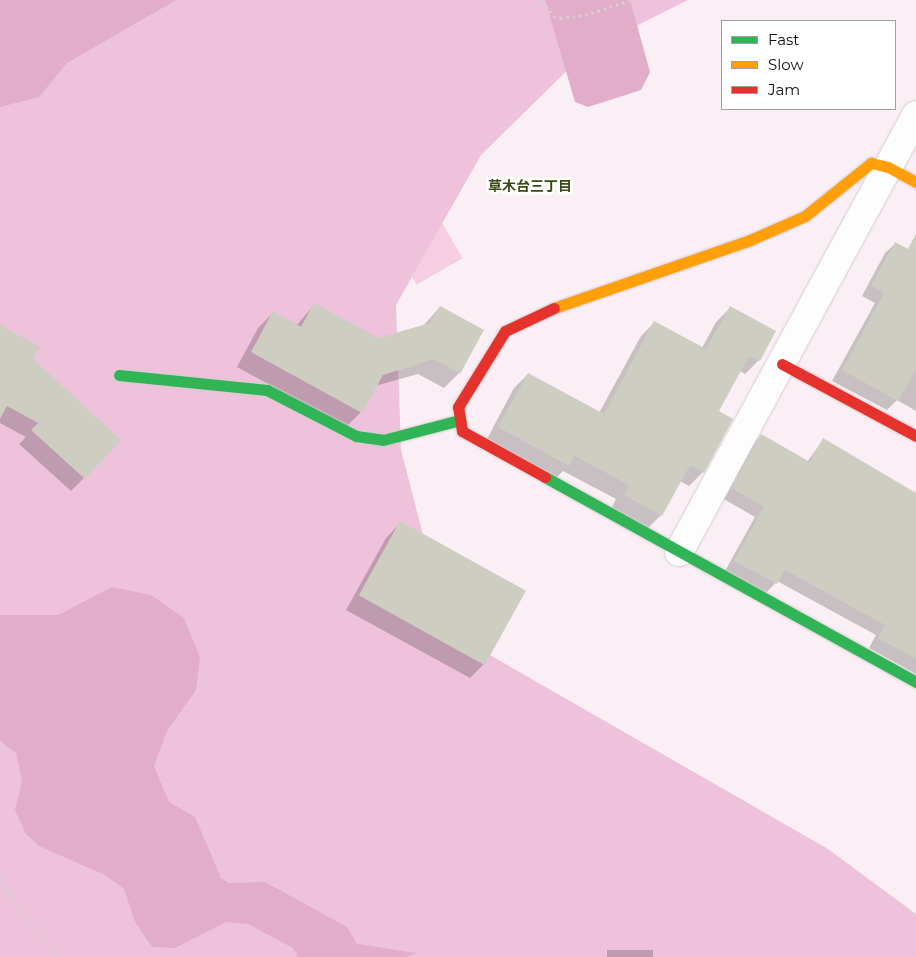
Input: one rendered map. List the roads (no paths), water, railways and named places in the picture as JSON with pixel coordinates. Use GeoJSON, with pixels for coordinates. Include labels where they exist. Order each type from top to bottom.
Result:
{"type":"FeatureCollection","features":[{"type":"Feature","properties":{"kind":"street"},"geometry":{"type":"LineString","coordinates":[[679,552],[916,116]]}},
{"type":"Feature","properties":{"kind":"street"},"geometry":{"type":"LineString","coordinates":[[916,182],[888,167],[871,163],[806,216],[758,237],[534,315],[505,331],[458,407],[462,431],[916,682]]}},
{"type":"Feature","properties":{"kind":"street"},"geometry":{"type":"LineString","coordinates":[[782,364],[916,436]]}},
{"type":"Feature","properties":{"kind":"street"},"geometry":{"type":"LineString","coordinates":[[119,375],[267,390],[356,436],[383,440],[460,420]]}},
{"type":"Feature","properties":{"kind":"district","name":"草木台三丁目"},"geometry":{"type":"Point","coordinates":[530,186]}}]}
